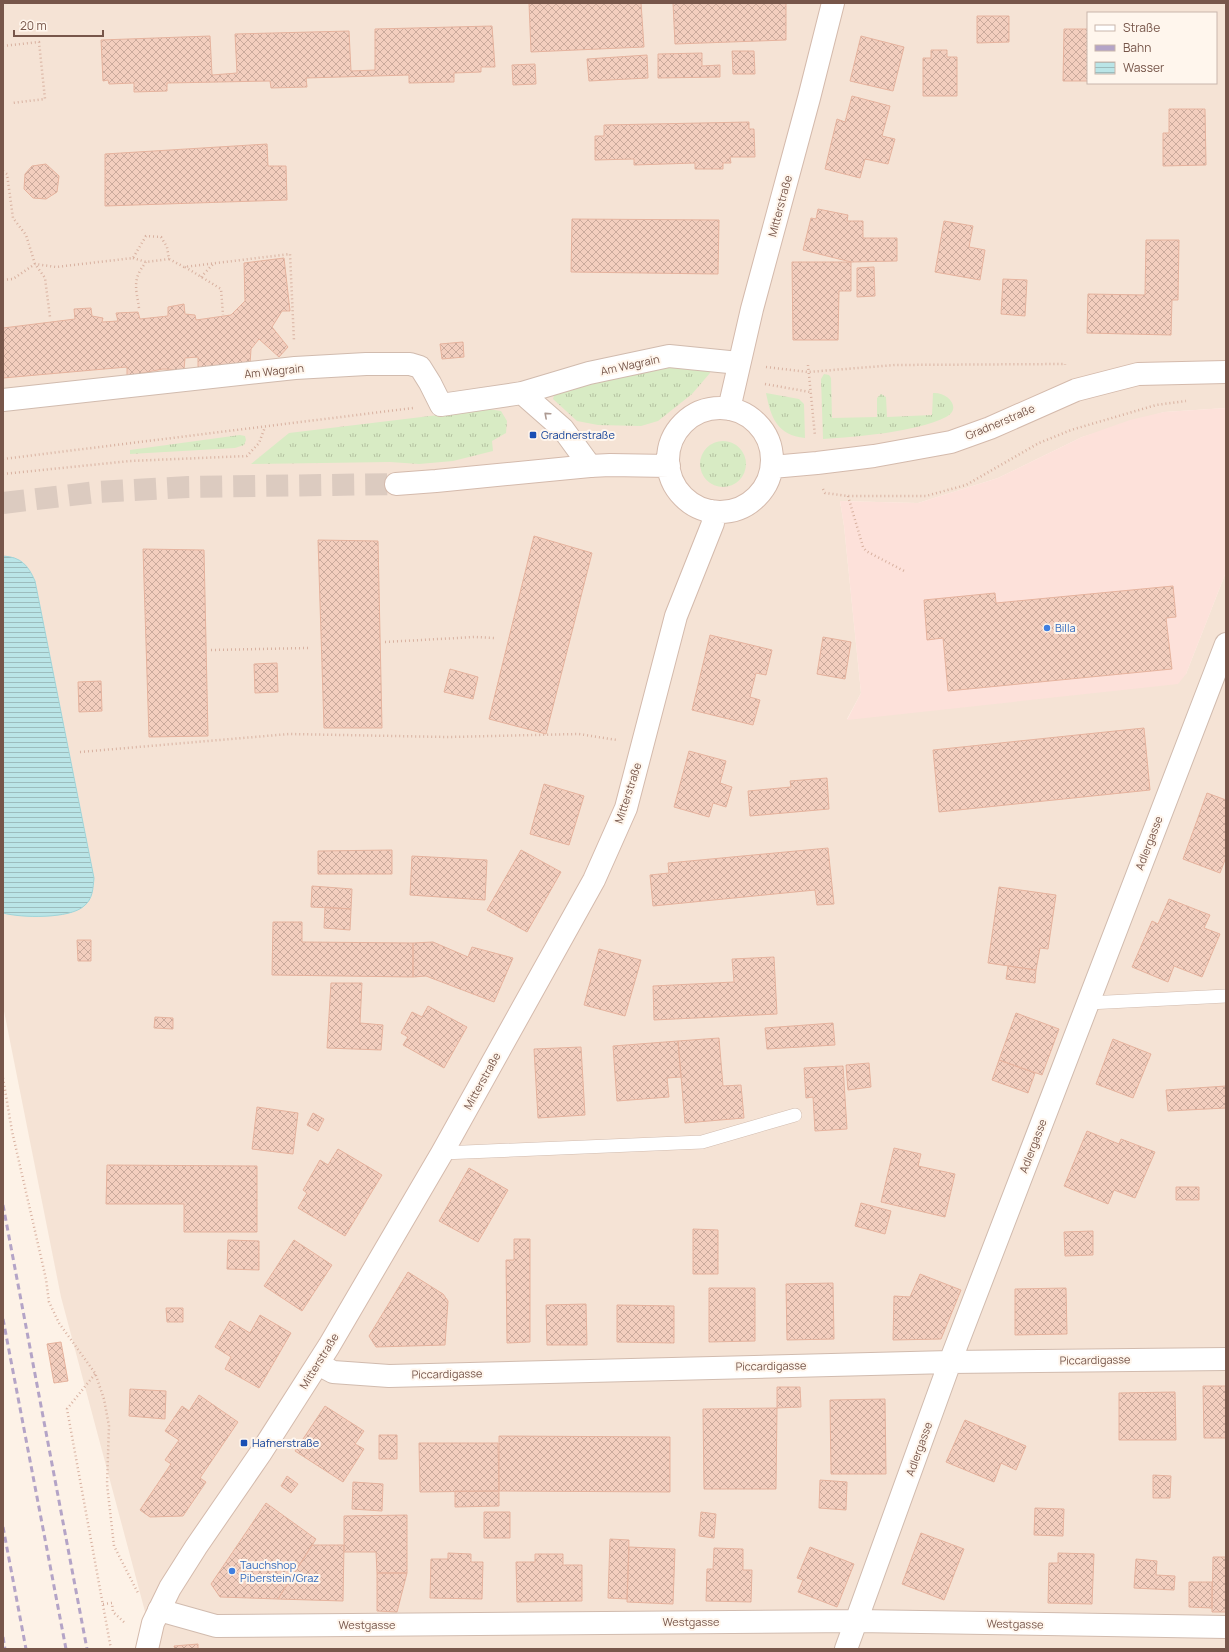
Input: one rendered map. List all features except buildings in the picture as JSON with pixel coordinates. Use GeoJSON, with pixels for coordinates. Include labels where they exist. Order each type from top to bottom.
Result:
{"type":"FeatureCollection","features":[{"type":"Feature","properties":{"kind":"street","name":"Mitterstraße"},"geometry":{"type":"LineString","coordinates":[[729,409],[739,363],[833,3]]}},
{"type":"Feature","properties":{"kind":"street","name":"Am Wagrain"},"geometry":{"type":"LineString","coordinates":[[3,400],[294,368],[366,364],[410,364],[420,367],[430,383],[440,405],[522,393],[589,373],[669,356],[739,363]]}},
{"type":"Feature","properties":{"kind":"street","name":"Gradnerstraße"},"geometry":{"type":"LineString","coordinates":[[772,467],[874,456],[951,442],[990,428],[1076,390],[1138,374],[1226,372]]}},
{"type":"Feature","properties":{"kind":"street"},"geometry":{"type":"LineString","coordinates":[[522,393],[563,429],[590,466]]}},
{"type":"Feature","properties":{"kind":"street"},"geometry":{"type":"LineString","coordinates":[[729,409],[755,420],[764,430],[769,442],[772,467],[761,492],[752,501],[740,508],[728,511],[697,507],[688,502],[679,493],[674,485],[669,466],[670,452],[674,436],[683,424],[695,415],[711,410],[729,409]]}},
{"type":"Feature","properties":{"kind":"street"},"geometry":{"type":"LineString","coordinates":[[396,484],[436,482],[590,466],[669,466]]}},
{"type":"Feature","properties":{"kind":"street","name":"Mitterstraße"},"geometry":{"type":"LineString","coordinates":[[159,1610],[184,1566],[260,1454],[318,1364],[442,1153],[594,880],[626,808],[676,616],[713,523],[712,510]]}},
{"type":"Feature","properties":{"kind":"street","name":"Adlergasse"},"geometry":{"type":"LineString","coordinates":[[846,1649],[950,1362],[1226,644]]}},
{"type":"Feature","properties":{"kind":"street","name":"Piccardigasse"},"geometry":{"type":"LineString","coordinates":[[318,1364],[333,1372],[389,1376],[950,1362],[1226,1359]]}},
{"type":"Feature","properties":{"kind":"street"},"geometry":{"type":"LineString","coordinates":[[147,1649],[153,1623],[159,1610]]}},
{"type":"Feature","properties":{"kind":"street","name":"Westgasse"},"geometry":{"type":"LineString","coordinates":[[159,1610],[185,1619],[216,1626],[857,1621],[1226,1627]]}},
{"type":"Feature","properties":{"kind":"lane"},"geometry":{"type":"LineString","coordinates":[[1088,1003],[1226,996]]}},
{"type":"Feature","properties":{"kind":"lane"},"geometry":{"type":"LineString","coordinates":[[442,1153],[702,1142],[795,1115]]}},
{"type":"Feature","properties":{"kind":"path"},"geometry":{"type":"LineString","coordinates":[[3,46],[39,42],[45,99],[12,102]]}},
{"type":"Feature","properties":{"kind":"path"},"geometry":{"type":"LineString","coordinates":[[3,171],[7,174],[13,218],[26,235],[35,264],[45,278],[50,317]]}},
{"type":"Feature","properties":{"kind":"path"},"geometry":{"type":"LineString","coordinates":[[133,258],[146,236],[162,237],[167,247],[169,259]]}},
{"type":"Feature","properties":{"kind":"path"},"geometry":{"type":"LineString","coordinates":[[184,266],[290,254],[294,368]]}},
{"type":"Feature","properties":{"kind":"path"},"geometry":{"type":"LineString","coordinates":[[3,280],[13,279],[35,264],[56,267],[133,258],[146,262],[169,259],[184,266],[201,278],[221,289],[223,316]]}},
{"type":"Feature","properties":{"kind":"path"},"geometry":{"type":"LineString","coordinates":[[139,308],[136,287],[137,274],[146,262]]}},
{"type":"Feature","properties":{"kind":"path"},"geometry":{"type":"LineString","coordinates":[[201,278],[214,263]]}},
{"type":"Feature","properties":{"kind":"path"},"geometry":{"type":"LineString","coordinates":[[766,367],[808,372],[895,365],[1065,364],[1076,390]]}},
{"type":"Feature","properties":{"kind":"path"},"geometry":{"type":"LineString","coordinates":[[808,365],[815,441]]}},
{"type":"Feature","properties":{"kind":"path"},"geometry":{"type":"LineString","coordinates":[[765,384],[810,392]]}},
{"type":"Feature","properties":{"kind":"path"},"geometry":{"type":"LineString","coordinates":[[821,484],[825,493],[848,496],[926,496],[966,485],[1038,442],[1071,430],[1156,405],[1187,401]]}},
{"type":"Feature","properties":{"kind":"path"},"geometry":{"type":"LineString","coordinates":[[3,459],[440,405]]}},
{"type":"Feature","properties":{"kind":"path"},"geometry":{"type":"LineString","coordinates":[[3,474],[130,461],[247,456],[259,443],[265,426]]}},
{"type":"Feature","properties":{"kind":"path"},"geometry":{"type":"LineString","coordinates":[[848,496],[863,546],[866,551],[906,572]]}},
{"type":"Feature","properties":{"kind":"path"},"geometry":{"type":"LineString","coordinates":[[385,642],[475,637],[494,638]]}},
{"type":"Feature","properties":{"kind":"path"},"geometry":{"type":"LineString","coordinates":[[211,650],[308,648]]}},
{"type":"Feature","properties":{"kind":"path"},"geometry":{"type":"LineString","coordinates":[[80,752],[289,734],[448,737],[579,734],[643,745]]}},
{"type":"Feature","properties":{"kind":"path"},"geometry":{"type":"LineString","coordinates":[[3,1078],[12,1131],[46,1279],[49,1302],[59,1323],[95,1373],[104,1399],[109,1426],[107,1484],[114,1546],[136,1592]]}},
{"type":"Feature","properties":{"kind":"path"},"geometry":{"type":"LineString","coordinates":[[95,1373],[67,1409],[111,1649]]}},
{"type":"Feature","properties":{"kind":"path"},"geometry":{"type":"LineString","coordinates":[[103,1604],[112,1602],[113,1612],[127,1625]]}},
{"type":"Feature","properties":{"kind":"shaded area"},"geometry":{"type":"Polygon","coordinates":[[[3,3],[1226,3],[1226,408],[1164,412],[1082,437],[998,478],[918,503],[840,501],[844,526],[861,693],[847,719],[1186,674],[1226,572],[1226,1649],[155,1649],[61,1297],[3,1006],[3,3]]]}},
{"type":"Feature","properties":{"kind":"shaded area"},"geometry":{"type":"Polygon","coordinates":[[[1226,408],[1226,572],[1186,674],[1178,684],[847,720],[861,693],[844,526],[840,501],[918,503],[998,478],[1082,437],[1130,420],[1164,412],[1226,408]]]}},
{"type":"Feature","properties":{"kind":"green space"},"geometry":{"type":"Polygon","coordinates":[[[691,366],[710,369],[710,373],[692,394],[658,421],[641,426],[598,425],[577,421],[553,399],[555,392],[655,368],[691,366]]]}},
{"type":"Feature","properties":{"kind":"green space"},"geometry":{"type":"Polygon","coordinates":[[[824,374],[829,375],[831,378],[832,418],[877,417],[877,398],[881,394],[886,397],[887,417],[932,415],[933,393],[939,393],[948,398],[952,402],[953,410],[951,414],[946,417],[903,430],[852,437],[823,439],[821,379],[824,374]]]}},
{"type":"Feature","properties":{"kind":"green space"},"geometry":{"type":"Polygon","coordinates":[[[766,393],[799,399],[804,404],[805,438],[788,433],[777,424],[770,410],[766,393]]]}},
{"type":"Feature","properties":{"kind":"green space"},"geometry":{"type":"Polygon","coordinates":[[[488,409],[501,411],[507,421],[506,433],[492,441],[493,451],[453,461],[419,464],[390,462],[251,464],[289,433],[488,409]]]}},
{"type":"Feature","properties":{"kind":"green space"},"geometry":{"type":"Polygon","coordinates":[[[240,435],[245,436],[246,440],[244,445],[235,448],[130,454],[130,450],[240,435]]]}},
{"type":"Feature","properties":{"kind":"green space"},"geometry":{"type":"Polygon","coordinates":[[[728,441],[740,447],[745,455],[745,473],[740,481],[732,486],[718,487],[706,481],[701,473],[700,459],[706,447],[714,442],[728,441]]]}},
{"type":"Feature","properties":{"kind":"water"},"geometry":{"type":"Polygon","coordinates":[[[3,556],[15,558],[27,566],[35,581],[94,878],[92,893],[84,906],[68,913],[57,915],[21,916],[3,913],[3,556]]]}},
{"type":"Feature","properties":{"kind":"tunnel"},"geometry":{"type":"LineString","coordinates":[[3,503],[97,492],[188,487],[396,484]]}},
{"type":"Feature","properties":{"kind":"railway"},"geometry":{"type":"LineString","coordinates":[[3,1205],[87,1649]]}},
{"type":"Feature","properties":{"kind":"railway"},"geometry":{"type":"LineString","coordinates":[[3,1319],[66,1649]]}},
{"type":"Feature","properties":{"kind":"railway"},"geometry":{"type":"LineString","coordinates":[[3,1527],[26,1649]]}},
{"type":"Feature","properties":{"kind":"railway"},"geometry":{"type":"LineString","coordinates":[[3,1637],[5,1649]]}},
{"type":"Feature","properties":{"kind":"place","name":"Gradnerstraße"},"geometry":{"type":"Point","coordinates":[533,435]}},
{"type":"Feature","properties":{"kind":"place","name":"Billa"},"geometry":{"type":"Point","coordinates":[1047,628]}},
{"type":"Feature","properties":{"kind":"place","name":"Hafnerstraße"},"geometry":{"type":"Point","coordinates":[244,1443]}},
{"type":"Feature","properties":{"kind":"place","name":"Tauchshop Piberstein/Graz"},"geometry":{"type":"Point","coordinates":[232,1571]}}]}
